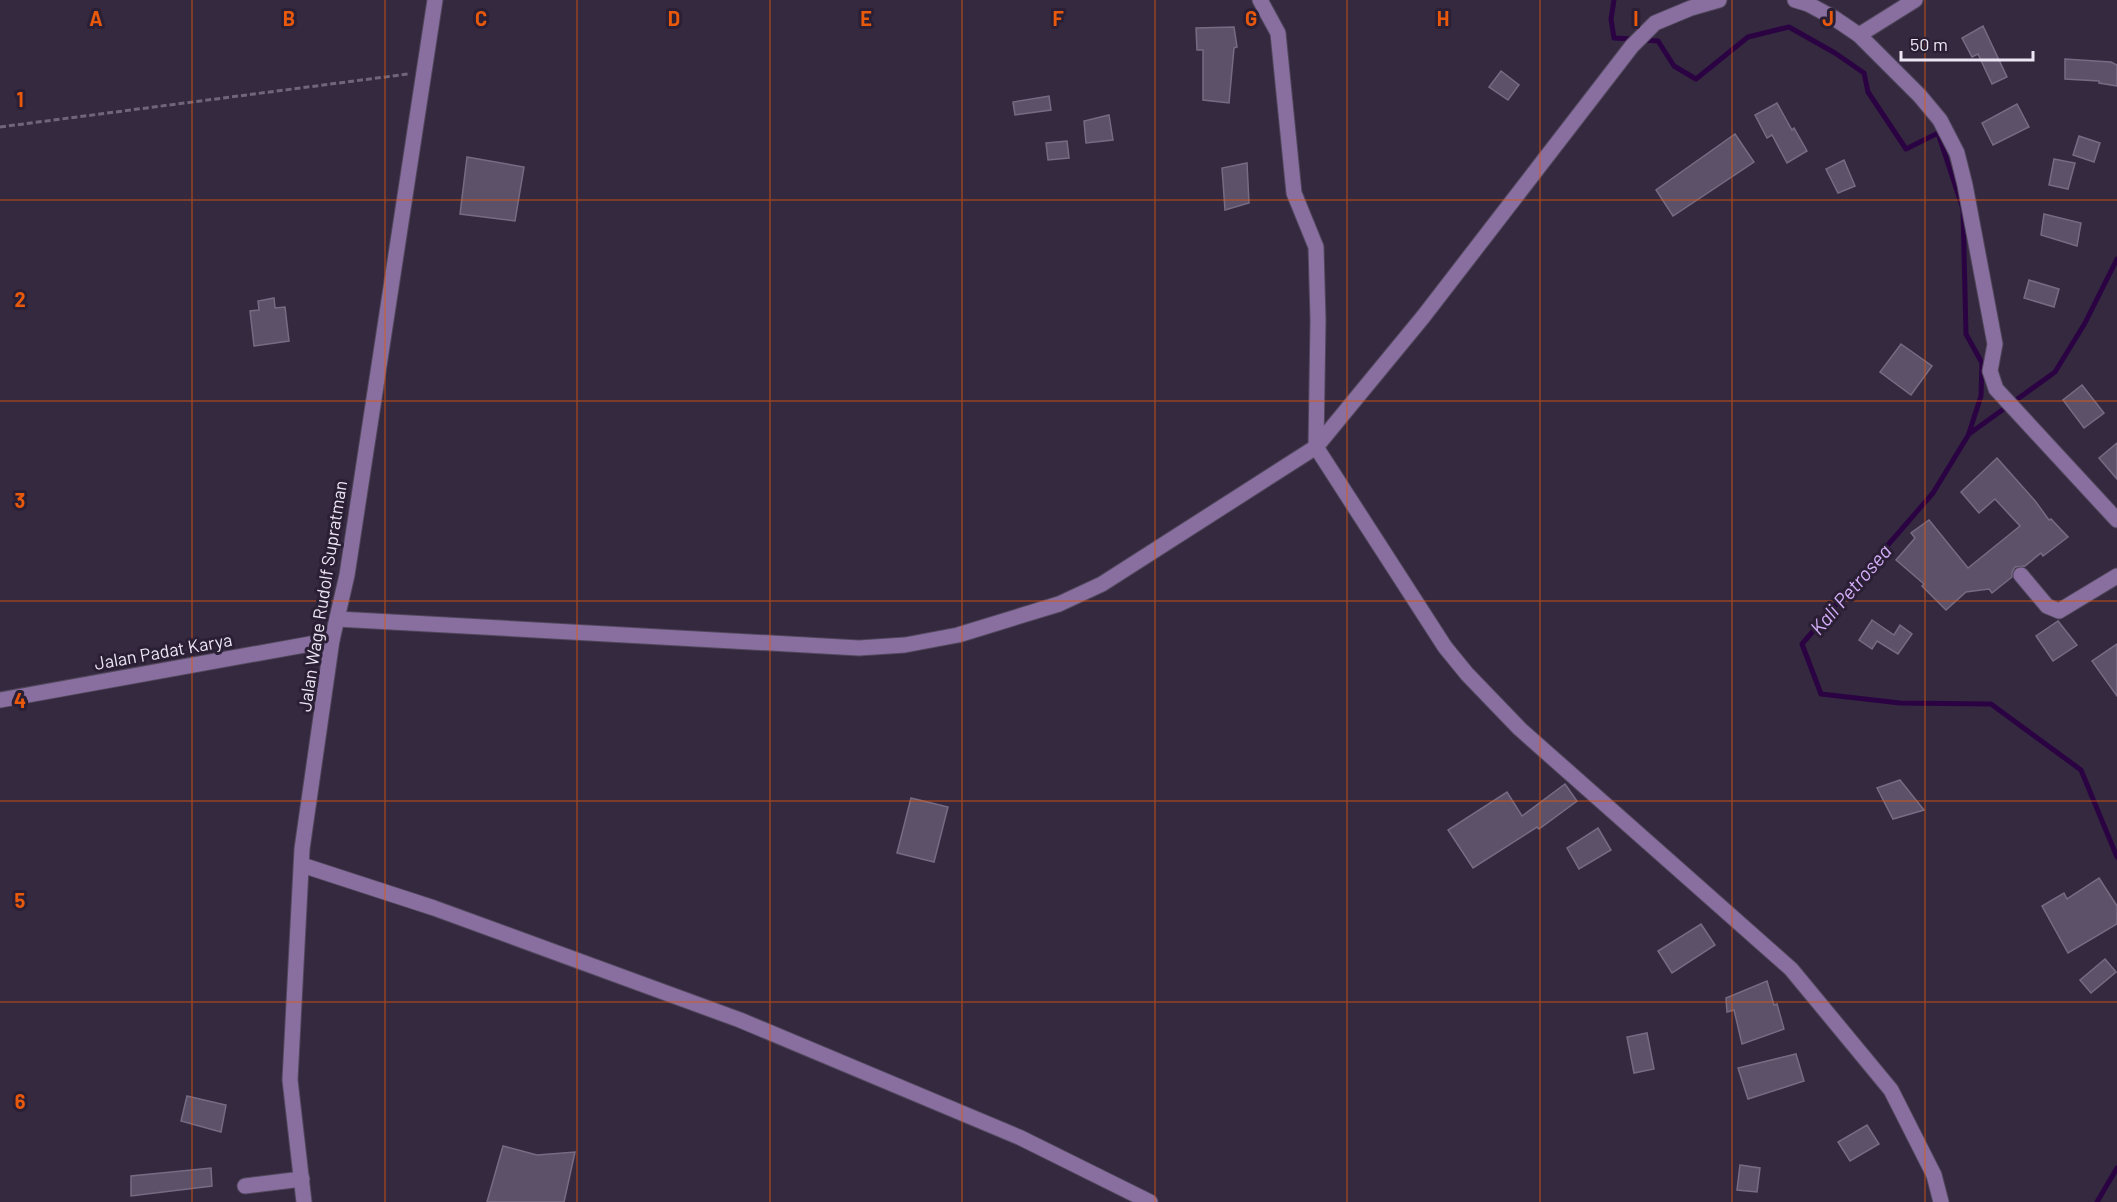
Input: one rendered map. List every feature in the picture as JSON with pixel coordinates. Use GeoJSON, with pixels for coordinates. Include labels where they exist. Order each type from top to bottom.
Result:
{"type":"FeatureCollection","features":[{"type":"Feature","properties":{"kind":"street","name":"Jalan Wage Rudolf Supratman"},"geometry":{"type":"LineString","coordinates":[[304,1202],[290,1080],[302,865],[332,640],[347,575],[435,0]]}},
{"type":"Feature","properties":{"kind":"street"},"geometry":{"type":"LineString","coordinates":[[1260,0],[1278,33],[1294,193],[1316,247],[1318,331],[1316,447],[1445,647],[1467,674],[1520,729],[1791,969],[1846,1035],[1891,1090],[1934,1175],[1941,1202]]}},
{"type":"Feature","properties":{"kind":"street"},"geometry":{"type":"LineString","coordinates":[[337,619],[859,648],[905,645],[958,635],[1059,604],[1102,584],[1316,447],[1423,317],[1632,46],[1655,23],[1691,8],[1719,0]]}},
{"type":"Feature","properties":{"kind":"street"},"geometry":{"type":"LineString","coordinates":[[1795,0],[1808,4],[1834,18],[1859,36],[1920,96],[1940,120],[1957,153],[1965,185],[1995,344],[1990,371],[1996,389],[2117,520]]}},
{"type":"Feature","properties":{"kind":"street"},"geometry":{"type":"LineString","coordinates":[[1859,36],[1915,0]]}},
{"type":"Feature","properties":{"kind":"street"},"geometry":{"type":"LineString","coordinates":[[2021,575],[2047,606],[2059,611],[2117,576]]}},
{"type":"Feature","properties":{"kind":"street","name":"Jalan Padat Karya"},"geometry":{"type":"LineString","coordinates":[[0,700],[332,640]]}},
{"type":"Feature","properties":{"kind":"street"},"geometry":{"type":"LineString","coordinates":[[302,865],[434,908],[740,1020],[1022,1138],[1150,1202]]}},
{"type":"Feature","properties":{"kind":"street"},"geometry":{"type":"LineString","coordinates":[[245,1186],[302,1179]]}},
{"type":"Feature","properties":{"kind":"path"},"geometry":{"type":"LineString","coordinates":[[0,127],[425,72]]}},
{"type":"Feature","properties":{"kind":"building"},"geometry":{"type":"Polygon","coordinates":[[[1983,26],[2007,77],[1992,84],[1978,54],[1972,57],[1962,38],[1983,26]]]}},
{"type":"Feature","properties":{"kind":"building"},"geometry":{"type":"Polygon","coordinates":[[[1234,27],[1237,47],[1234,48],[1229,103],[1203,100],[1203,50],[1197,50],[1196,28],[1234,27]]]}},
{"type":"Feature","properties":{"kind":"building"},"geometry":{"type":"Polygon","coordinates":[[[2065,59],[2111,62],[2117,65],[2117,86],[2099,83],[2099,81],[2065,79],[2065,59]]]}},
{"type":"Feature","properties":{"kind":"building"},"geometry":{"type":"Polygon","coordinates":[[[1501,71],[1519,85],[1508,100],[1489,87],[1501,71]]]}},
{"type":"Feature","properties":{"kind":"building"},"geometry":{"type":"Polygon","coordinates":[[[1049,96],[1051,110],[1015,115],[1013,102],[1049,96]]]}},
{"type":"Feature","properties":{"kind":"building"},"geometry":{"type":"Polygon","coordinates":[[[1777,103],[1807,151],[1787,163],[1772,135],[1767,138],[1755,115],[1777,103]]]}},
{"type":"Feature","properties":{"kind":"building"},"geometry":{"type":"Polygon","coordinates":[[[2017,104],[2029,127],[1993,145],[1982,123],[2017,104]]]}},
{"type":"Feature","properties":{"kind":"building"},"geometry":{"type":"Polygon","coordinates":[[[1109,115],[1113,140],[1086,143],[1084,121],[1109,115]]]}},
{"type":"Feature","properties":{"kind":"building"},"geometry":{"type":"Polygon","coordinates":[[[1735,134],[1754,162],[1673,216],[1656,190],[1735,134]]]}},
{"type":"Feature","properties":{"kind":"building"},"geometry":{"type":"Polygon","coordinates":[[[2079,136],[2100,143],[2094,162],[2073,155],[2079,136]]]}},
{"type":"Feature","properties":{"kind":"building"},"geometry":{"type":"Polygon","coordinates":[[[1067,141],[1069,158],[1048,160],[1046,143],[1067,141]]]}},
{"type":"Feature","properties":{"kind":"building"},"geometry":{"type":"Polygon","coordinates":[[[467,157],[524,167],[515,221],[460,214],[467,157]]]}},
{"type":"Feature","properties":{"kind":"building"},"geometry":{"type":"Polygon","coordinates":[[[2054,159],[2075,163],[2068,189],[2049,185],[2054,159]]]}},
{"type":"Feature","properties":{"kind":"building"},"geometry":{"type":"Polygon","coordinates":[[[1844,160],[1855,186],[1838,193],[1826,169],[1844,160]]]}},
{"type":"Feature","properties":{"kind":"building"},"geometry":{"type":"Polygon","coordinates":[[[1247,163],[1249,203],[1225,210],[1222,168],[1247,163]]]}},
{"type":"Feature","properties":{"kind":"building"},"geometry":{"type":"Polygon","coordinates":[[[2044,214],[2081,223],[2077,246],[2041,235],[2044,214]]]}},
{"type":"Feature","properties":{"kind":"building"},"geometry":{"type":"Polygon","coordinates":[[[2029,280],[2059,289],[2054,307],[2024,298],[2029,280]]]}},
{"type":"Feature","properties":{"kind":"building"},"geometry":{"type":"Polygon","coordinates":[[[274,298],[275,308],[285,307],[289,341],[254,346],[250,311],[259,310],[258,301],[274,298]]]}},
{"type":"Feature","properties":{"kind":"building"},"geometry":{"type":"Polygon","coordinates":[[[1901,344],[1932,366],[1911,395],[1880,372],[1901,344]]]}},
{"type":"Feature","properties":{"kind":"building"},"geometry":{"type":"Polygon","coordinates":[[[2082,385],[2104,413],[2084,428],[2063,400],[2082,385]]]}},
{"type":"Feature","properties":{"kind":"building"},"geometry":{"type":"Polygon","coordinates":[[[2117,443],[2117,479],[2099,458],[2117,443]]]}},
{"type":"Feature","properties":{"kind":"building"},"geometry":{"type":"Polygon","coordinates":[[[1997,458],[2049,520],[2051,519],[2068,537],[2043,556],[2041,553],[2025,566],[2015,567],[2012,577],[1992,593],[1989,589],[1966,592],[1946,610],[1922,586],[1924,584],[1896,560],[1915,538],[1911,533],[1929,520],[1968,568],[2020,526],[1995,499],[1979,513],[1961,492],[1997,458]]]}},
{"type":"Feature","properties":{"kind":"building"},"geometry":{"type":"Polygon","coordinates":[[[1872,620],[1894,635],[1900,625],[1912,634],[1898,654],[1877,641],[1872,649],[1859,640],[1872,620]]]}},
{"type":"Feature","properties":{"kind":"building"},"geometry":{"type":"Polygon","coordinates":[[[2058,621],[2077,645],[2053,661],[2036,636],[2058,621]]]}},
{"type":"Feature","properties":{"kind":"building"},"geometry":{"type":"Polygon","coordinates":[[[2117,644],[2117,696],[2092,661],[2117,644]]]}},
{"type":"Feature","properties":{"kind":"building"},"geometry":{"type":"Polygon","coordinates":[[[1900,780],[1924,810],[1893,819],[1877,788],[1900,780]]]}},
{"type":"Feature","properties":{"kind":"building"},"geometry":{"type":"Polygon","coordinates":[[[1565,784],[1577,801],[1539,829],[1537,827],[1473,868],[1448,830],[1507,792],[1522,816],[1565,784]]]}},
{"type":"Feature","properties":{"kind":"building"},"geometry":{"type":"Polygon","coordinates":[[[911,798],[948,807],[934,862],[897,853],[911,798]]]}},
{"type":"Feature","properties":{"kind":"building"},"geometry":{"type":"Polygon","coordinates":[[[1598,828],[1611,850],[1579,869],[1567,848],[1598,828]]]}},
{"type":"Feature","properties":{"kind":"building"},"geometry":{"type":"Polygon","coordinates":[[[2099,878],[2117,906],[2117,924],[2068,953],[2042,906],[2064,893],[2067,899],[2099,878]]]}},
{"type":"Feature","properties":{"kind":"building"},"geometry":{"type":"Polygon","coordinates":[[[1701,924],[1715,945],[1672,973],[1658,951],[1701,924]]]}},
{"type":"Feature","properties":{"kind":"building"},"geometry":{"type":"Polygon","coordinates":[[[2105,959],[2116,972],[2091,993],[2080,980],[2105,959]]]}},
{"type":"Feature","properties":{"kind":"building"},"geometry":{"type":"Polygon","coordinates":[[[1767,981],[1784,1029],[1742,1044],[1734,1010],[1727,1012],[1726,998],[1767,981]]]}},
{"type":"Feature","properties":{"kind":"building"},"geometry":{"type":"Polygon","coordinates":[[[1647,1033],[1654,1069],[1634,1073],[1627,1037],[1647,1033]]]}},
{"type":"Feature","properties":{"kind":"building"},"geometry":{"type":"Polygon","coordinates":[[[1796,1054],[1804,1081],[1748,1099],[1738,1068],[1796,1054]]]}},
{"type":"Feature","properties":{"kind":"building"},"geometry":{"type":"Polygon","coordinates":[[[187,1096],[226,1105],[221,1132],[181,1121],[187,1096]]]}},
{"type":"Feature","properties":{"kind":"building"},"geometry":{"type":"Polygon","coordinates":[[[1867,1125],[1879,1144],[1850,1161],[1838,1142],[1867,1125]]]}},
{"type":"Feature","properties":{"kind":"building"},"geometry":{"type":"Polygon","coordinates":[[[503,1146],[537,1155],[575,1152],[564,1202],[487,1202],[503,1146]]]}},
{"type":"Feature","properties":{"kind":"building"},"geometry":{"type":"Polygon","coordinates":[[[1740,1165],[1760,1168],[1757,1192],[1737,1190],[1740,1165]]]}},
{"type":"Feature","properties":{"kind":"building"},"geometry":{"type":"Polygon","coordinates":[[[211,1168],[212,1186],[131,1196],[131,1176],[211,1168]]]}},
{"type":"Feature","properties":{"kind":"waterway"},"geometry":{"type":"LineString","coordinates":[[1614,0],[1611,19],[1614,38],[1634,39]]}},
{"type":"Feature","properties":{"kind":"waterway"},"geometry":{"type":"LineString","coordinates":[[1643,40],[1658,41],[1674,66],[1696,79],[1748,37],[1789,27],[1835,53],[1864,73],[1868,92],[1906,149],[1938,133],[1963,209],[1966,334],[1982,363],[1981,396],[1969,433]]}},
{"type":"Feature","properties":{"kind":"waterway","name":"Kali Petrosea"},"geometry":{"type":"LineString","coordinates":[[2117,259],[2085,323],[2055,372],[1969,434],[1933,493],[1802,644],[1821,694],[1900,703],[1991,704],[2081,770],[2117,857]]}},
{"type":"Feature","properties":{"kind":"waterway","name":"Kali Petrosea"},"geometry":{"type":"LineString","coordinates":[[2097,1202],[2117,1168]]}}]}
